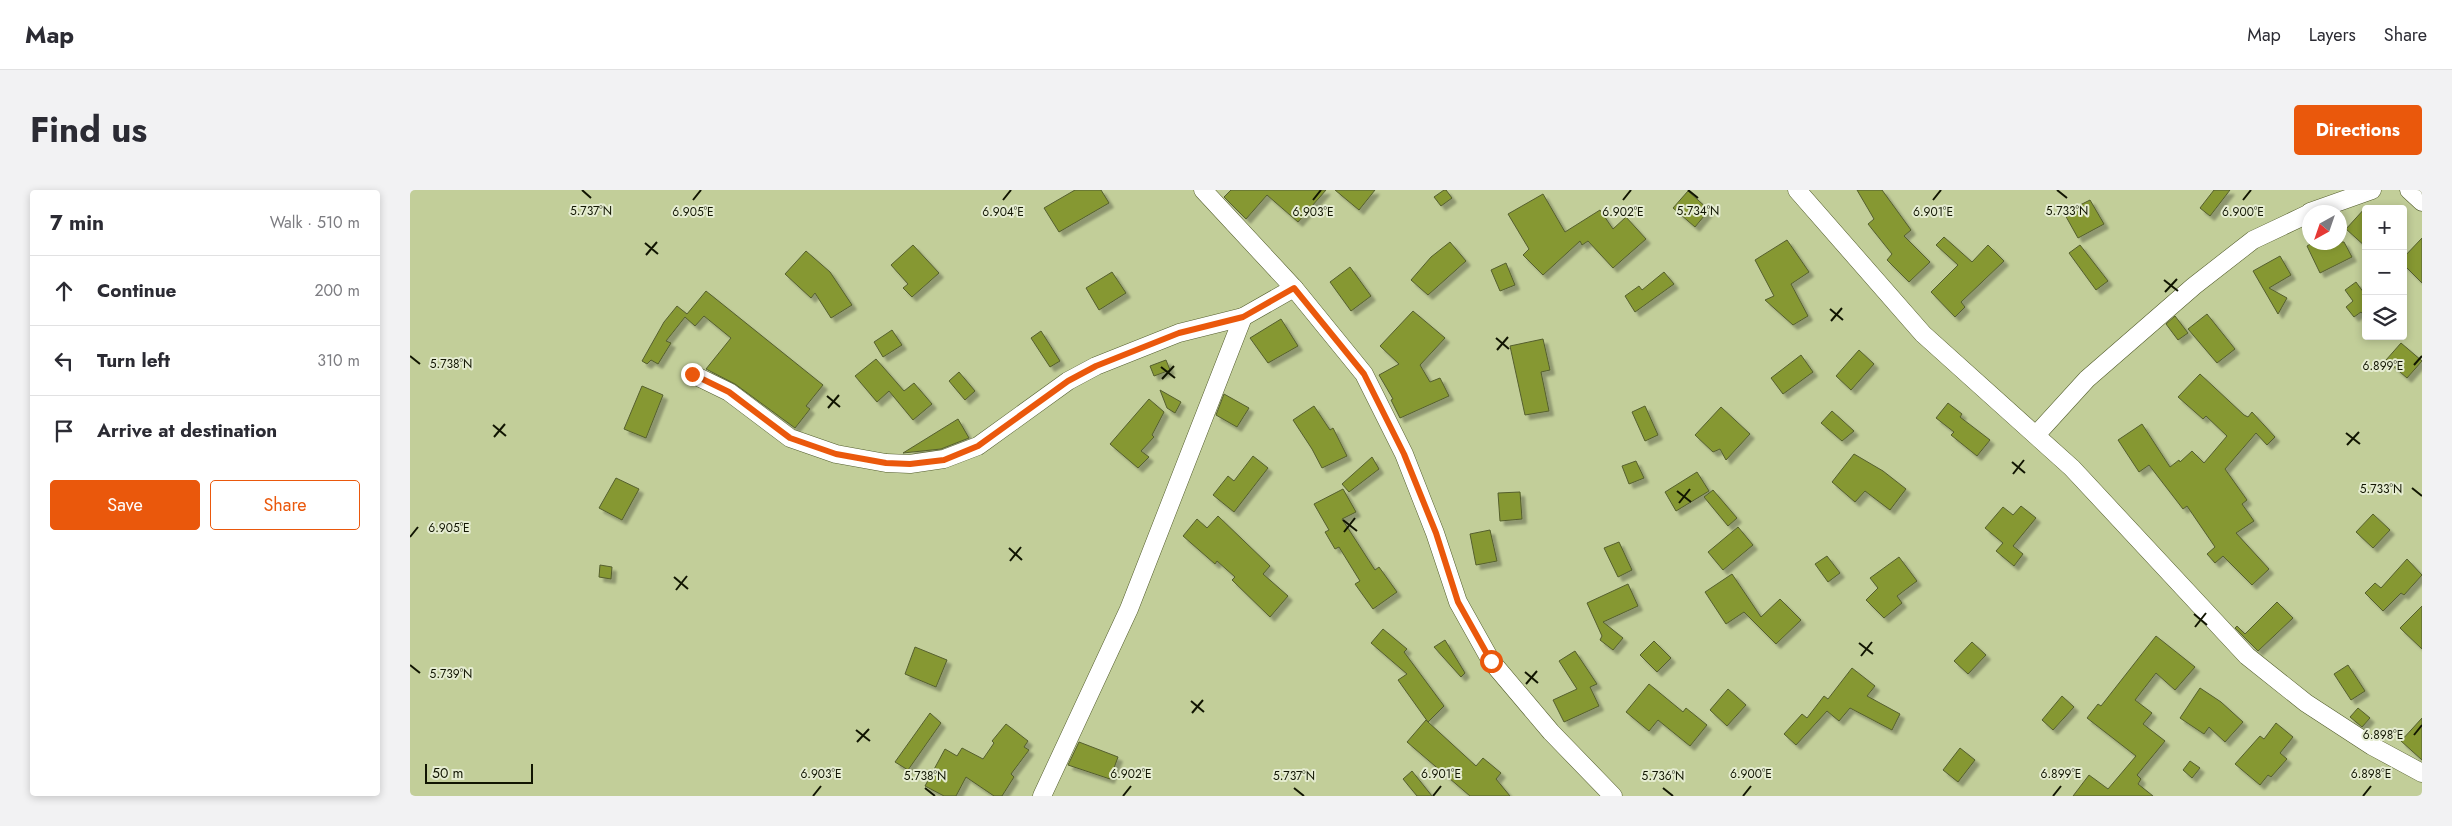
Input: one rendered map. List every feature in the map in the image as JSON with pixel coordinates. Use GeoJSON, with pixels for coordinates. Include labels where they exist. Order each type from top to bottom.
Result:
{"type":"FeatureCollection","features":[{"type":"Feature","properties":{"kind":"street"},"geometry":{"type":"LineString","coordinates":[[1203,190],[1294,288],[1364,374],[1404,454],[1436,533],[1458,602],[1491,661],[1551,732],[1613,796]]}},
{"type":"Feature","properties":{"kind":"street"},"geometry":{"type":"LineString","coordinates":[[1797,190],[1923,334],[2072,468],[2129,527],[2247,656],[2306,703],[2372,746],[2422,773]]}},
{"type":"Feature","properties":{"kind":"street"},"geometry":{"type":"LineString","coordinates":[[2332,205],[2372,190]]}},
{"type":"Feature","properties":{"kind":"street"},"geometry":{"type":"LineString","coordinates":[[2410,190],[2422,202]]}},
{"type":"Feature","properties":{"kind":"street"},"geometry":{"type":"LineString","coordinates":[[2036,435],[2087,379],[2194,286],[2253,240],[2302,217]]}},
{"type":"Feature","properties":{"kind":"street"},"geometry":{"type":"LineString","coordinates":[[692,374],[729,392],[790,438],[836,454],[886,463],[910,464],[944,460],[978,446],[1068,381],[1127,352],[1179,333],[1243,317],[1294,288]]}},
{"type":"Feature","properties":{"kind":"street"},"geometry":{"type":"LineString","coordinates":[[1042,796],[1129,609],[1243,317]]}},
{"type":"Feature","properties":{"kind":"building"},"geometry":{"type":"Polygon","coordinates":[[[1075,190],[1101,190],[1109,203],[1059,232],[1044,208],[1075,190]]]}},
{"type":"Feature","properties":{"kind":"building"},"geometry":{"type":"Polygon","coordinates":[[[1231,190],[1326,190],[1298,222],[1267,195],[1246,219],[1224,197],[1231,190]]]}},
{"type":"Feature","properties":{"kind":"building"},"geometry":{"type":"Polygon","coordinates":[[[1335,190],[1375,190],[1359,210],[1335,190]]]}},
{"type":"Feature","properties":{"kind":"building"},"geometry":{"type":"Polygon","coordinates":[[[1444,190],[1452,198],[1441,206],[1434,197],[1444,190]]]}},
{"type":"Feature","properties":{"kind":"building"},"geometry":{"type":"Polygon","coordinates":[[[1857,190],[1882,190],[1911,230],[1904,236],[1930,262],[1909,282],[1887,260],[1892,254],[1868,224],[1874,219],[1857,190]]]}},
{"type":"Feature","properties":{"kind":"building"},"geometry":{"type":"Polygon","coordinates":[[[2214,190],[2230,190],[2210,216],[2200,208],[2214,190]]]}},
{"type":"Feature","properties":{"kind":"building"},"geometry":{"type":"Polygon","coordinates":[[[1688,191],[1709,210],[1695,227],[1673,208],[1688,191]]]}},
{"type":"Feature","properties":{"kind":"building"},"geometry":{"type":"Polygon","coordinates":[[[1543,194],[1565,232],[1600,210],[1613,229],[1626,217],[1646,239],[1613,268],[1588,241],[1582,245],[1580,241],[1543,275],[1523,255],[1529,249],[1508,214],[1543,194]]]}},
{"type":"Feature","properties":{"kind":"building"},"geometry":{"type":"Polygon","coordinates":[[[2090,200],[2104,224],[2078,238],[2064,213],[2090,200]]]}},
{"type":"Feature","properties":{"kind":"building"},"geometry":{"type":"Polygon","coordinates":[[[2362,211],[2362,243],[2347,228],[2362,211]]]}},
{"type":"Feature","properties":{"kind":"building"},"geometry":{"type":"Polygon","coordinates":[[[1944,237],[1972,262],[1988,245],[2004,261],[1961,302],[1965,307],[1955,317],[1931,292],[1958,265],[1936,245],[1944,237]]]}},
{"type":"Feature","properties":{"kind":"building"},"geometry":{"type":"Polygon","coordinates":[[[2422,238],[2422,283],[2407,268],[2407,254],[2422,238]]]}},
{"type":"Feature","properties":{"kind":"building"},"geometry":{"type":"Polygon","coordinates":[[[1787,240],[1809,272],[1791,284],[1808,316],[1793,325],[1765,300],[1774,296],[1755,260],[1787,240]]]}},
{"type":"Feature","properties":{"kind":"building"},"geometry":{"type":"Polygon","coordinates":[[[1450,242],[1466,261],[1428,295],[1411,280],[1431,257],[1450,242]]]}},
{"type":"Feature","properties":{"kind":"building"},"geometry":{"type":"Polygon","coordinates":[[[913,245],[939,273],[912,297],[903,288],[908,284],[891,265],[913,245]]]}},
{"type":"Feature","properties":{"kind":"building"},"geometry":{"type":"Polygon","coordinates":[[[2080,245],[2108,281],[2096,290],[2069,253],[2080,245]]]}},
{"type":"Feature","properties":{"kind":"building"},"geometry":{"type":"Polygon","coordinates":[[[2347,248],[2352,257],[2320,273],[2309,250],[2347,250],[2347,248]]]}},
{"type":"Feature","properties":{"kind":"building"},"geometry":{"type":"Polygon","coordinates":[[[806,251],[830,272],[852,305],[831,318],[815,293],[811,298],[785,274],[806,251]]]}},
{"type":"Feature","properties":{"kind":"building"},"geometry":{"type":"Polygon","coordinates":[[[2280,256],[2291,275],[2269,288],[2287,298],[2278,314],[2253,271],[2280,256]]]}},
{"type":"Feature","properties":{"kind":"building"},"geometry":{"type":"Polygon","coordinates":[[[1506,263],[1515,285],[1500,291],[1491,270],[1506,263]]]}},
{"type":"Feature","properties":{"kind":"building"},"geometry":{"type":"Polygon","coordinates":[[[1350,267],[1371,296],[1351,311],[1330,282],[1350,267]]]}},
{"type":"Feature","properties":{"kind":"building"},"geometry":{"type":"Polygon","coordinates":[[[1112,272],[1126,293],[1099,310],[1086,288],[1112,272]]]}},
{"type":"Feature","properties":{"kind":"building"},"geometry":{"type":"Polygon","coordinates":[[[1664,272],[1674,284],[1635,312],[1625,296],[1639,286],[1642,290],[1664,272]]]}},
{"type":"Feature","properties":{"kind":"building"},"geometry":{"type":"Polygon","coordinates":[[[2356,282],[2362,290],[2362,313],[2361,312],[2354,317],[2346,307],[2353,301],[2345,290],[2356,282]]]}},
{"type":"Feature","properties":{"kind":"building"},"geometry":{"type":"Polygon","coordinates":[[[706,291],[823,385],[806,406],[810,409],[795,428],[735,384],[706,369],[731,338],[704,316],[695,326],[685,317],[666,341],[671,343],[658,364],[651,360],[647,364],[642,361],[664,322],[677,306],[687,314],[706,291]]]}},
{"type":"Feature","properties":{"kind":"building"},"geometry":{"type":"Polygon","coordinates":[[[1413,311],[1445,338],[1420,365],[1430,382],[1440,378],[1449,396],[1400,418],[1391,400],[1393,399],[1379,375],[1399,364],[1380,346],[1413,311]]]}},
{"type":"Feature","properties":{"kind":"building"},"geometry":{"type":"Polygon","coordinates":[[[2207,314],[2235,349],[2217,363],[2188,329],[2207,314]]]}},
{"type":"Feature","properties":{"kind":"building"},"geometry":{"type":"Polygon","coordinates":[[[2175,316],[2188,333],[2178,340],[2166,324],[2175,316]]]}},
{"type":"Feature","properties":{"kind":"building"},"geometry":{"type":"Polygon","coordinates":[[[1281,319],[1298,346],[1268,363],[1250,338],[1281,319]]]}},
{"type":"Feature","properties":{"kind":"building"},"geometry":{"type":"Polygon","coordinates":[[[892,330],[902,345],[883,357],[874,342],[892,330]]]}},
{"type":"Feature","properties":{"kind":"building"},"geometry":{"type":"Polygon","coordinates":[[[1041,331],[1060,361],[1050,367],[1031,338],[1041,331]]]}},
{"type":"Feature","properties":{"kind":"building"},"geometry":{"type":"Polygon","coordinates":[[[1543,339],[1550,370],[1541,372],[1549,411],[1525,415],[1510,346],[1543,339]]]}},
{"type":"Feature","properties":{"kind":"building"},"geometry":{"type":"Polygon","coordinates":[[[2401,343],[2422,361],[2407,378],[2386,360],[2401,343]]]}},
{"type":"Feature","properties":{"kind":"building"},"geometry":{"type":"Polygon","coordinates":[[[1859,350],[1874,364],[1851,390],[1836,376],[1859,350]]]}},
{"type":"Feature","properties":{"kind":"building"},"geometry":{"type":"Polygon","coordinates":[[[1801,355],[1813,372],[1783,394],[1771,378],[1801,355]]]}},
{"type":"Feature","properties":{"kind":"building"},"geometry":{"type":"Polygon","coordinates":[[[876,359],[904,391],[914,383],[932,404],[913,420],[889,391],[877,402],[855,376],[876,359]]]}},
{"type":"Feature","properties":{"kind":"building"},"geometry":{"type":"Polygon","coordinates":[[[1166,360],[1170,370],[1154,376],[1150,366],[1166,360]]]}},
{"type":"Feature","properties":{"kind":"building"},"geometry":{"type":"Polygon","coordinates":[[[959,372],[975,391],[965,400],[949,381],[959,372]]]}},
{"type":"Feature","properties":{"kind":"building"},"geometry":{"type":"Polygon","coordinates":[[[2200,374],[2244,415],[2248,417],[2252,412],[2275,437],[2267,445],[2256,433],[2225,469],[2247,500],[2242,504],[2254,521],[2236,533],[2269,569],[2252,585],[2223,556],[2215,563],[2207,554],[2215,547],[2187,506],[2183,509],[2149,465],[2139,472],[2118,440],[2142,424],[2170,467],[2179,460],[2180,462],[2192,451],[2204,463],[2227,436],[2206,416],[2203,419],[2178,397],[2200,374]]]}},
{"type":"Feature","properties":{"kind":"building"},"geometry":{"type":"Polygon","coordinates":[[[642,386],[663,395],[646,438],[624,429],[642,386]]]}},
{"type":"Feature","properties":{"kind":"building"},"geometry":{"type":"Polygon","coordinates":[[[1160,390],[1181,402],[1175,413],[1167,408],[1160,390]]]}},
{"type":"Feature","properties":{"kind":"building"},"geometry":{"type":"Polygon","coordinates":[[[1224,394],[1249,408],[1237,427],[1216,415],[1224,394]]]}},
{"type":"Feature","properties":{"kind":"building"},"geometry":{"type":"Polygon","coordinates":[[[1149,399],[1164,412],[1152,435],[1154,437],[1141,451],[1149,457],[1138,468],[1110,444],[1149,399]]]}},
{"type":"Feature","properties":{"kind":"building"},"geometry":{"type":"Polygon","coordinates":[[[1948,403],[1962,414],[1960,417],[1990,440],[1977,456],[1951,435],[1954,432],[1936,418],[1948,403]]]}},
{"type":"Feature","properties":{"kind":"building"},"geometry":{"type":"Polygon","coordinates":[[[1314,406],[1330,430],[1333,428],[1347,456],[1322,468],[1293,420],[1314,406]]]}},
{"type":"Feature","properties":{"kind":"building"},"geometry":{"type":"Polygon","coordinates":[[[1645,406],[1658,435],[1645,441],[1632,412],[1645,406]]]}},
{"type":"Feature","properties":{"kind":"building"},"geometry":{"type":"Polygon","coordinates":[[[1721,407],[1750,434],[1726,460],[1720,449],[1713,452],[1695,435],[1721,407]]]}},
{"type":"Feature","properties":{"kind":"building"},"geometry":{"type":"Polygon","coordinates":[[[1832,411],[1854,431],[1842,441],[1821,423],[1832,411]]]}},
{"type":"Feature","properties":{"kind":"building"},"geometry":{"type":"Polygon","coordinates":[[[958,419],[969,438],[941,449],[903,453],[958,419]]]}},
{"type":"Feature","properties":{"kind":"building"},"geometry":{"type":"Polygon","coordinates":[[[1854,454],[1883,471],[1906,489],[1890,510],[1865,491],[1855,502],[1832,482],[1854,454]]]}},
{"type":"Feature","properties":{"kind":"building"},"geometry":{"type":"Polygon","coordinates":[[[1253,456],[1268,468],[1234,512],[1213,495],[1228,476],[1234,481],[1253,456]]]}},
{"type":"Feature","properties":{"kind":"building"},"geometry":{"type":"Polygon","coordinates":[[[1372,457],[1379,469],[1349,492],[1342,484],[1372,457]]]}},
{"type":"Feature","properties":{"kind":"building"},"geometry":{"type":"Polygon","coordinates":[[[1636,461],[1644,478],[1629,484],[1622,466],[1636,461]]]}},
{"type":"Feature","properties":{"kind":"building"},"geometry":{"type":"Polygon","coordinates":[[[1697,472],[1709,491],[1676,511],[1665,492],[1697,472]]]}},
{"type":"Feature","properties":{"kind":"building"},"geometry":{"type":"Polygon","coordinates":[[[616,478],[639,489],[622,520],[599,508],[616,478]]]}},
{"type":"Feature","properties":{"kind":"building"},"geometry":{"type":"Polygon","coordinates":[[[1343,489],[1356,512],[1342,519],[1375,570],[1379,567],[1397,592],[1373,609],[1355,584],[1360,581],[1339,547],[1335,549],[1325,532],[1329,530],[1314,504],[1343,489]]]}},
{"type":"Feature","properties":{"kind":"building"},"geometry":{"type":"Polygon","coordinates":[[[1713,490],[1737,518],[1728,526],[1704,497],[1713,490]]]}},
{"type":"Feature","properties":{"kind":"building"},"geometry":{"type":"Polygon","coordinates":[[[1520,492],[1522,519],[1500,521],[1498,493],[1520,492]]]}},
{"type":"Feature","properties":{"kind":"building"},"geometry":{"type":"Polygon","coordinates":[[[2021,506],[2036,518],[2013,546],[2023,554],[2014,566],[1996,551],[2003,543],[1985,528],[2003,507],[2013,515],[2021,506]]]}},
{"type":"Feature","properties":{"kind":"building"},"geometry":{"type":"Polygon","coordinates":[[[2373,514],[2390,530],[2373,548],[2356,532],[2373,514]]]}},
{"type":"Feature","properties":{"kind":"building"},"geometry":{"type":"Polygon","coordinates":[[[1218,516],[1270,566],[1263,574],[1288,596],[1270,617],[1232,580],[1235,577],[1217,561],[1215,564],[1183,536],[1197,519],[1207,528],[1218,516]]]}},
{"type":"Feature","properties":{"kind":"building"},"geometry":{"type":"Polygon","coordinates":[[[1738,527],[1753,545],[1723,570],[1708,552],[1738,527]]]}},
{"type":"Feature","properties":{"kind":"building"},"geometry":{"type":"Polygon","coordinates":[[[1490,530],[1497,561],[1476,565],[1470,534],[1490,530]]]}},
{"type":"Feature","properties":{"kind":"building"},"geometry":{"type":"Polygon","coordinates":[[[1619,542],[1632,570],[1618,577],[1604,548],[1619,542]]]}},
{"type":"Feature","properties":{"kind":"building"},"geometry":{"type":"Polygon","coordinates":[[[1827,556],[1840,573],[1828,582],[1815,564],[1827,556]]]}},
{"type":"Feature","properties":{"kind":"building"},"geometry":{"type":"Polygon","coordinates":[[[1899,557],[1917,581],[1897,596],[1902,603],[1884,618],[1866,600],[1878,588],[1870,578],[1899,557]]]}},
{"type":"Feature","properties":{"kind":"building"},"geometry":{"type":"Polygon","coordinates":[[[2407,559],[2422,575],[2404,595],[2401,593],[2383,611],[2365,593],[2375,583],[2381,588],[2407,559]]]}},
{"type":"Feature","properties":{"kind":"building"},"geometry":{"type":"Polygon","coordinates":[[[600,565],[612,567],[611,579],[599,577],[600,565]]]}},
{"type":"Feature","properties":{"kind":"building"},"geometry":{"type":"Polygon","coordinates":[[[1732,574],[1761,617],[1780,599],[1801,620],[1776,644],[1744,612],[1726,624],[1705,592],[1732,574]]]}},
{"type":"Feature","properties":{"kind":"building"},"geometry":{"type":"Polygon","coordinates":[[[1628,584],[1638,606],[1603,622],[1623,638],[1613,650],[1600,640],[1602,636],[1587,603],[1628,584]]]}},
{"type":"Feature","properties":{"kind":"building"},"geometry":{"type":"Polygon","coordinates":[[[2277,602],[2293,618],[2258,651],[2235,628],[2237,626],[2245,634],[2277,602]]]}},
{"type":"Feature","properties":{"kind":"building"},"geometry":{"type":"Polygon","coordinates":[[[2422,606],[2422,649],[2400,628],[2422,606]]]}},
{"type":"Feature","properties":{"kind":"building"},"geometry":{"type":"Polygon","coordinates":[[[1383,629],[1407,649],[1404,652],[1444,706],[1428,722],[1398,680],[1407,674],[1371,643],[1383,629]]]}},
{"type":"Feature","properties":{"kind":"building"},"geometry":{"type":"Polygon","coordinates":[[[2156,636],[2195,667],[2175,690],[2156,673],[2135,700],[2152,713],[2143,724],[2165,741],[2137,775],[2141,779],[2138,784],[2153,796],[2073,796],[2089,775],[2108,789],[2136,756],[2087,718],[2098,704],[2101,706],[2156,636]]]}},
{"type":"Feature","properties":{"kind":"building"},"geometry":{"type":"Polygon","coordinates":[[[1445,640],[1465,673],[1461,677],[1434,647],[1445,640]]]}},
{"type":"Feature","properties":{"kind":"building"},"geometry":{"type":"Polygon","coordinates":[[[1654,641],[1671,658],[1657,672],[1640,655],[1654,641]]]}},
{"type":"Feature","properties":{"kind":"building"},"geometry":{"type":"Polygon","coordinates":[[[1972,642],[1986,655],[1968,674],[1954,661],[1972,642]]]}},
{"type":"Feature","properties":{"kind":"building"},"geometry":{"type":"Polygon","coordinates":[[[915,647],[947,660],[936,687],[905,674],[915,647]]]}},
{"type":"Feature","properties":{"kind":"building"},"geometry":{"type":"Polygon","coordinates":[[[1575,651],[1597,684],[1590,687],[1599,706],[1564,722],[1553,700],[1577,689],[1559,661],[1575,651]]]}},
{"type":"Feature","properties":{"kind":"building"},"geometry":{"type":"Polygon","coordinates":[[[2348,665],[2365,691],[2351,700],[2334,674],[2348,665]]]}},
{"type":"Feature","properties":{"kind":"building"},"geometry":{"type":"Polygon","coordinates":[[[1852,668],[1875,686],[1867,696],[1900,714],[1892,730],[1850,708],[1839,721],[1827,711],[1796,745],[1784,734],[1802,714],[1807,718],[1824,696],[1828,699],[1852,668]]]}},
{"type":"Feature","properties":{"kind":"building"},"geometry":{"type":"Polygon","coordinates":[[[1649,684],[1683,712],[1686,708],[1707,725],[1690,746],[1658,720],[1649,731],[1626,712],[1649,684]]]}},
{"type":"Feature","properties":{"kind":"building"},"geometry":{"type":"Polygon","coordinates":[[[2200,688],[2221,702],[2243,722],[2225,742],[2209,727],[2204,734],[2180,718],[2200,688]]]}},
{"type":"Feature","properties":{"kind":"building"},"geometry":{"type":"Polygon","coordinates":[[[1728,689],[1746,705],[1727,726],[1710,710],[1728,689]]]}},
{"type":"Feature","properties":{"kind":"building"},"geometry":{"type":"Polygon","coordinates":[[[2062,696],[2074,707],[2053,730],[2042,720],[2062,696]]]}},
{"type":"Feature","properties":{"kind":"building"},"geometry":{"type":"Polygon","coordinates":[[[2358,708],[2370,718],[2362,727],[2350,717],[2358,708]]]}},
{"type":"Feature","properties":{"kind":"building"},"geometry":{"type":"Polygon","coordinates":[[[930,713],[941,723],[908,770],[895,762],[930,713]]]}},
{"type":"Feature","properties":{"kind":"building"},"geometry":{"type":"Polygon","coordinates":[[[2422,718],[2422,760],[2401,741],[2422,718]]]}},
{"type":"Feature","properties":{"kind":"building"},"geometry":{"type":"Polygon","coordinates":[[[1426,720],[1476,766],[1483,758],[1501,773],[1496,779],[1510,796],[1470,796],[1407,742],[1426,720]]]}},
{"type":"Feature","properties":{"kind":"building"},"geometry":{"type":"Polygon","coordinates":[[[2276,723],[2293,737],[2280,753],[2287,759],[2271,777],[2268,775],[2260,785],[2235,764],[2260,736],[2264,739],[2276,723]]]}},
{"type":"Feature","properties":{"kind":"building"},"geometry":{"type":"Polygon","coordinates":[[[1006,724],[1028,741],[1024,747],[1029,750],[1011,774],[1014,777],[1002,796],[994,796],[966,777],[956,796],[944,796],[925,786],[945,749],[957,756],[962,748],[983,759],[994,743],[992,741],[1006,724]]]}},
{"type":"Feature","properties":{"kind":"building"},"geometry":{"type":"Polygon","coordinates":[[[1079,742],[1118,757],[1110,779],[1068,765],[1079,742]]]}},
{"type":"Feature","properties":{"kind":"building"},"geometry":{"type":"Polygon","coordinates":[[[1960,748],[1975,760],[1958,782],[1943,770],[1960,748]]]}},
{"type":"Feature","properties":{"kind":"building"},"geometry":{"type":"Polygon","coordinates":[[[2190,761],[2200,768],[2192,778],[2183,770],[2190,761]]]}},
{"type":"Feature","properties":{"kind":"building"},"geometry":{"type":"Polygon","coordinates":[[[1412,771],[1432,796],[1417,796],[1403,779],[1412,771]]]}},
{"type":"Feature","properties":{"kind":"route"},"geometry":{"type":"LineString","coordinates":[[692,374],[729,392],[790,438],[836,454],[886,463],[910,464],[944,460],[978,446],[1068,381],[1096,366],[1127,352],[1179,333],[1243,317],[1294,288],[1364,374],[1404,454],[1436,533],[1458,602],[1491,661]]}}]}
